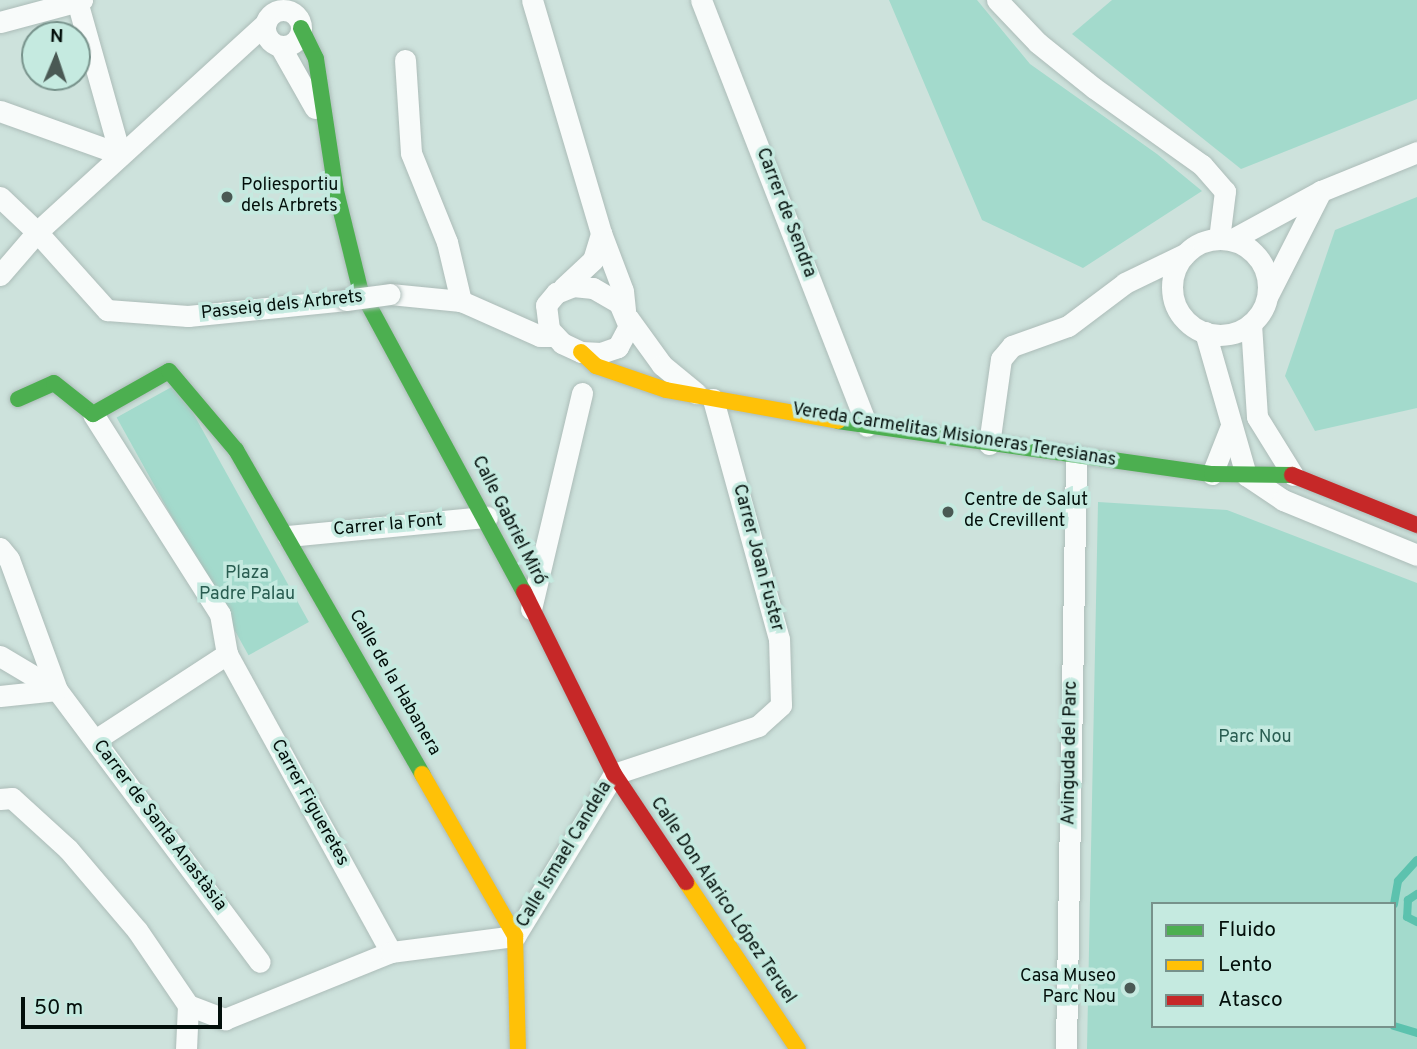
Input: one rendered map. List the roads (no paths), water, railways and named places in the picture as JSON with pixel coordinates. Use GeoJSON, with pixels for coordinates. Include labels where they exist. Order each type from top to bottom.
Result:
{"type":"FeatureCollection","features":[{"type":"Feature","properties":{"kind":"street"},"geometry":{"type":"LineString","coordinates":[[532,0],[601,233],[623,291],[627,314],[628,334],[618,347],[601,353],[581,352],[555,337],[545,313],[550,299],[593,260],[601,233]]}},
{"type":"Feature","properties":{"kind":"street","name":"Carrer de Sendra"},"geometry":{"type":"LineString","coordinates":[[701,0],[867,426]]}},
{"type":"Feature","properties":{"kind":"street"},"geometry":{"type":"LineString","coordinates":[[997,0],[1038,44],[1094,89],[1202,165],[1225,191],[1225,240]]}},
{"type":"Feature","properties":{"kind":"street"},"geometry":{"type":"LineString","coordinates":[[0,22],[80,1],[120,155]]}},
{"type":"Feature","properties":{"kind":"street"},"geometry":{"type":"LineString","coordinates":[[0,275],[37,232],[215,66],[279,11],[297,15],[297,39],[215,66]]}},
{"type":"Feature","properties":{"kind":"street","name":"Calle Gabriel Miró"},"geometry":{"type":"LineString","coordinates":[[297,15],[316,59],[353,294],[487,517],[614,774]]}},
{"type":"Feature","properties":{"kind":"street"},"geometry":{"type":"LineString","coordinates":[[266,23],[266,34],[278,45],[308,89],[327,138]]}},
{"type":"Feature","properties":{"kind":"street"},"geometry":{"type":"LineString","coordinates":[[405,60],[411,153],[447,242],[461,301]]}},
{"type":"Feature","properties":{"kind":"street"},"geometry":{"type":"LineString","coordinates":[[0,111],[120,155]]}},
{"type":"Feature","properties":{"kind":"street"},"geometry":{"type":"LineString","coordinates":[[989,444],[1001,359],[1012,346],[1068,326],[1125,283],[1185,254],[1225,240],[1321,191],[1417,152]]}},
{"type":"Feature","properties":{"kind":"street"},"geometry":{"type":"LineString","coordinates":[[1293,475],[1257,416],[1251,324],[1321,191]]}},
{"type":"Feature","properties":{"kind":"street","name":"Passeig dels Arbrets"},"geometry":{"type":"LineString","coordinates":[[0,197],[37,232],[107,310],[188,316],[353,294],[390,294],[461,301],[540,336],[555,337]]}},
{"type":"Feature","properties":{"kind":"street"},"geometry":{"type":"LineString","coordinates":[[1225,240],[1253,252],[1262,265],[1267,296]]}},
{"type":"Feature","properties":{"kind":"street"},"geometry":{"type":"LineString","coordinates":[[1185,254],[1176,267],[1174,298],[1180,313],[1205,332],[1225,337],[1251,324]]}},
{"type":"Feature","properties":{"kind":"street"},"geometry":{"type":"LineString","coordinates":[[563,288],[583,286],[603,292],[627,314]]}},
{"type":"Feature","properties":{"kind":"street","name":"Vereda Carmelitas Misioneras Teresianas"},"geometry":{"type":"LineString","coordinates":[[627,314],[662,365],[705,397]]}},
{"type":"Feature","properties":{"kind":"street"},"geometry":{"type":"LineString","coordinates":[[1205,332],[1246,475],[1283,500],[1417,555]]}},
{"type":"Feature","properties":{"kind":"street","name":"Vereda Carmelitas Misioneras Teresianas"},"geometry":{"type":"LineString","coordinates":[[581,352],[596,366],[666,390],[867,426],[1212,474],[1293,475],[1417,524]]}},
{"type":"Feature","properties":{"kind":"street","name":"Calle de la Habanera"},"geometry":{"type":"LineString","coordinates":[[93,414],[169,371],[236,450],[288,536],[515,936]]}},
{"type":"Feature","properties":{"kind":"street"},"geometry":{"type":"LineString","coordinates":[[18,399],[54,383],[93,414]]}},
{"type":"Feature","properties":{"kind":"street"},"geometry":{"type":"LineString","coordinates":[[531,609],[582,393]]}},
{"type":"Feature","properties":{"kind":"street","name":"Carrer Joan Fuster"},"geometry":{"type":"LineString","coordinates":[[614,774],[758,726],[781,705],[779,639],[705,397]]}},
{"type":"Feature","properties":{"kind":"street","name":"Carrer Figueretes"},"geometry":{"type":"LineString","coordinates":[[93,414],[220,614],[227,654],[391,952]]}},
{"type":"Feature","properties":{"kind":"street"},"geometry":{"type":"LineString","coordinates":[[1212,474],[1231,426]]}},
{"type":"Feature","properties":{"kind":"street","name":"Avinguda del Parc"},"geometry":{"type":"LineString","coordinates":[[1066,1049],[1076,456]]}},
{"type":"Feature","properties":{"kind":"street","name":"Carrer la Font"},"geometry":{"type":"LineString","coordinates":[[288,536],[487,517]]}},
{"type":"Feature","properties":{"kind":"street"},"geometry":{"type":"LineString","coordinates":[[0,548],[9,559],[57,690]]}},
{"type":"Feature","properties":{"kind":"street"},"geometry":{"type":"LineString","coordinates":[[95,740],[227,654]]}},
{"type":"Feature","properties":{"kind":"street"},"geometry":{"type":"LineString","coordinates":[[0,656],[57,690]]}},
{"type":"Feature","properties":{"kind":"street"},"geometry":{"type":"LineString","coordinates":[[0,696],[57,690]]}},
{"type":"Feature","properties":{"kind":"street","name":"Carrer de Santa Anastàsia"},"geometry":{"type":"LineString","coordinates":[[57,690],[260,961]]}},
{"type":"Feature","properties":{"kind":"street","name":"Calle Ismael Candela"},"geometry":{"type":"LineString","coordinates":[[515,936],[614,774]]}},
{"type":"Feature","properties":{"kind":"street","name":"Calle Don Alarico López Teruel"},"geometry":{"type":"LineString","coordinates":[[614,774],[798,1049]]}},
{"type":"Feature","properties":{"kind":"street"},"geometry":{"type":"LineString","coordinates":[[0,799],[12,798],[68,849],[137,930],[188,1005],[225,1018],[391,952],[515,936],[518,1049]]}},
{"type":"Feature","properties":{"kind":"street"},"geometry":{"type":"LineString","coordinates":[[186,1049],[188,1005]]}},
{"type":"Feature","properties":{"kind":"waterway"},"geometry":{"type":"LineString","coordinates":[[1394,902],[1398,881],[1417,860]]}},
{"type":"Feature","properties":{"kind":"waterway"},"geometry":{"type":"LineString","coordinates":[[1417,894],[1408,900],[1407,917],[1417,922]]}},
{"type":"Feature","properties":{"kind":"waterway"},"geometry":{"type":"LineString","coordinates":[[1396,1027],[1417,1033]]}},
{"type":"Feature","properties":{"kind":"place","name":"Poliesportiu dels Arbrets"},"geometry":{"type":"Point","coordinates":[227,197]}},
{"type":"Feature","properties":{"kind":"place","name":"Centre de Salut de Crevillent"},"geometry":{"type":"Point","coordinates":[948,512]}},
{"type":"Feature","properties":{"kind":"place","name":"Casa Museo Parc Nou"},"geometry":{"type":"Point","coordinates":[1130,988]}},
{"type":"Feature","properties":{"kind":"park label","name":"Plaza Padre Palau"},"geometry":{"type":"Point","coordinates":[247,585]}},
{"type":"Feature","properties":{"kind":"park label","name":"Parc Nou"},"geometry":{"type":"Point","coordinates":[1255,738]}}]}
